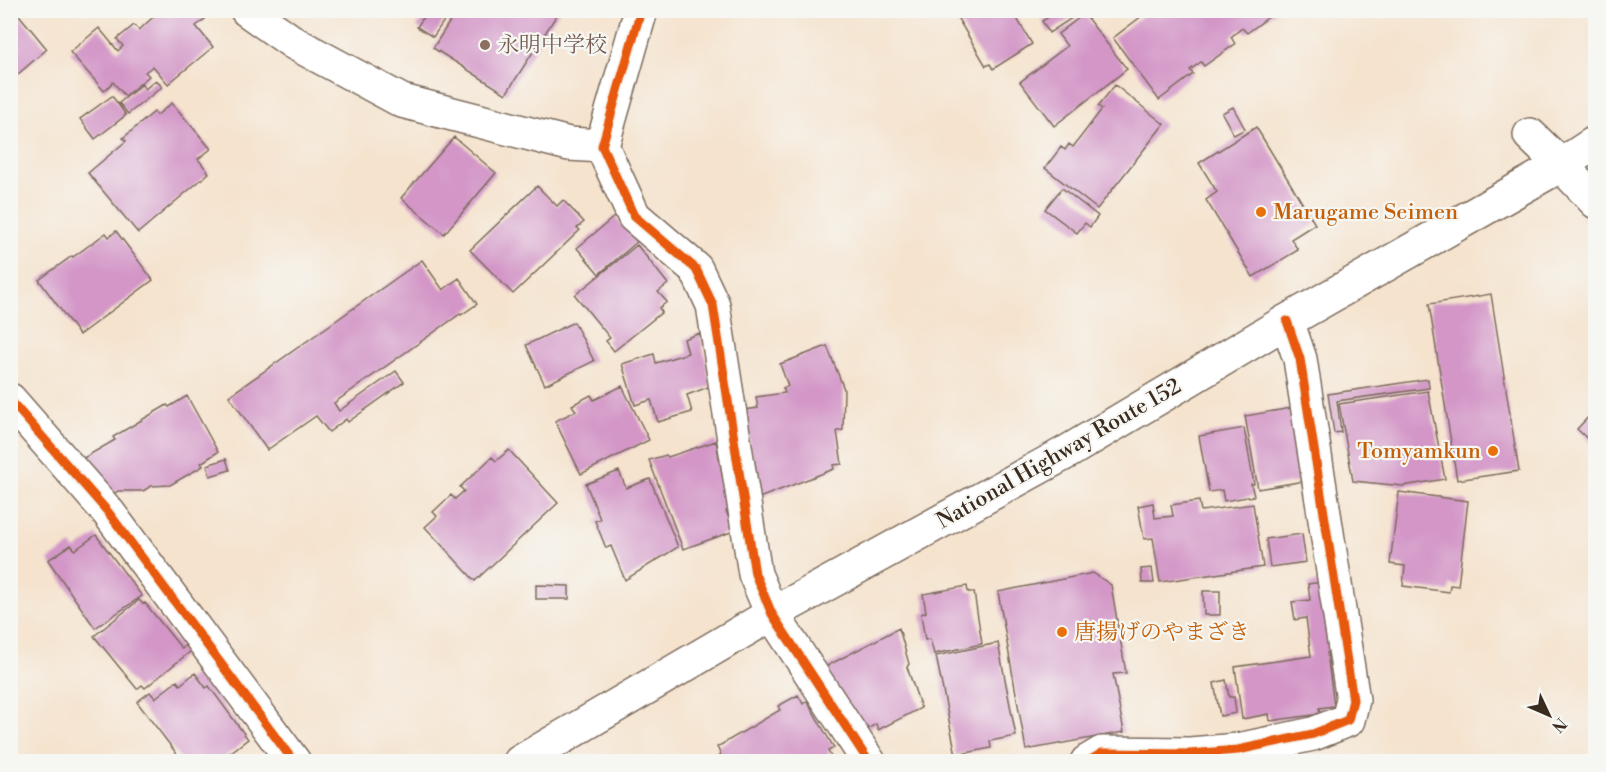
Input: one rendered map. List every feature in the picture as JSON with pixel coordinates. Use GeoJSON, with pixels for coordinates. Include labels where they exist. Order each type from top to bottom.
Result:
{"type":"FeatureCollection","features":[{"type":"Feature","properties":{"kind":"main road"},"geometry":{"type":"LineString","coordinates":[[247,10],[294,43],[402,101],[569,144],[602,146]]}},
{"type":"Feature","properties":{"kind":"main road"},"geometry":{"type":"LineString","coordinates":[[641,10],[602,146],[634,216],[696,269],[713,305],[755,574],[772,614],[868,762]]}},
{"type":"Feature","properties":{"kind":"main road"},"geometry":{"type":"LineString","coordinates":[[1530,135],[1596,202]]}},
{"type":"Feature","properties":{"kind":"main road","name":"National Highway Route 152"},"geometry":{"type":"LineString","coordinates":[[520,762],[772,614],[1069,451],[1287,321],[1561,165],[1596,142]]}},
{"type":"Feature","properties":{"kind":"main road"},"geometry":{"type":"LineString","coordinates":[[1087,762],[1102,753],[1190,754],[1238,750],[1313,734],[1348,720],[1353,700],[1300,358],[1287,321]]}},
{"type":"Feature","properties":{"kind":"main road"},"geometry":{"type":"LineString","coordinates":[[10,400],[108,512],[294,762]]}},
{"type":"Feature","properties":{"kind":"building"},"geometry":{"type":"Polygon","coordinates":[[[10,10],[15,10],[47,49],[10,81],[10,10]]]}},
{"type":"Feature","properties":{"kind":"building"},"geometry":{"type":"Polygon","coordinates":[[[161,10],[198,10],[205,19],[196,26],[213,47],[168,84],[153,66],[145,72],[149,76],[125,96],[113,82],[104,91],[70,52],[99,28],[118,51],[123,46],[117,39],[134,25],[139,30],[161,10]]]}},
{"type":"Feature","properties":{"kind":"building"},"geometry":{"type":"Polygon","coordinates":[[[428,10],[440,10],[448,15],[433,37],[417,27],[428,10]]]}},
{"type":"Feature","properties":{"kind":"building"},"geometry":{"type":"Polygon","coordinates":[[[457,10],[560,10],[506,94],[433,48],[457,10]]]}},
{"type":"Feature","properties":{"kind":"building"},"geometry":{"type":"Polygon","coordinates":[[[957,10],[1012,10],[1032,44],[993,69],[990,64],[986,66],[954,12],[957,10]]]}},
{"type":"Feature","properties":{"kind":"building"},"geometry":{"type":"Polygon","coordinates":[[[1060,10],[1084,10],[1049,33],[1042,21],[1060,10]]]}},
{"type":"Feature","properties":{"kind":"building"},"geometry":{"type":"Polygon","coordinates":[[[1150,10],[1278,10],[1247,33],[1242,28],[1231,37],[1235,44],[1204,66],[1201,62],[1190,70],[1193,74],[1159,100],[1113,38],[1150,10]]]}},
{"type":"Feature","properties":{"kind":"building"},"geometry":{"type":"Polygon","coordinates":[[[1084,14],[1127,69],[1054,126],[1020,82],[1067,46],[1058,34],[1084,14]]]}},
{"type":"Feature","properties":{"kind":"building"},"geometry":{"type":"Polygon","coordinates":[[[156,80],[162,87],[128,114],[119,103],[142,84],[145,89],[156,80]]]}},
{"type":"Feature","properties":{"kind":"building"},"geometry":{"type":"Polygon","coordinates":[[[1115,85],[1164,124],[1097,209],[1045,168],[1061,147],[1065,150],[1069,144],[1073,147],[1102,109],[1098,106],[1115,85]]]}},
{"type":"Feature","properties":{"kind":"building"},"geometry":{"type":"Polygon","coordinates":[[[112,96],[126,115],[95,139],[80,119],[112,96]]]}},
{"type":"Feature","properties":{"kind":"building"},"geometry":{"type":"Polygon","coordinates":[[[172,103],[211,149],[198,159],[209,173],[138,233],[88,173],[126,141],[123,138],[154,112],[157,115],[172,103]]]}},
{"type":"Feature","properties":{"kind":"building"},"geometry":{"type":"Polygon","coordinates":[[[1233,107],[1245,129],[1234,135],[1222,113],[1233,107]]]}},
{"type":"Feature","properties":{"kind":"building","name":"Marugame Seimen"},"geometry":{"type":"Polygon","coordinates":[[[1256,127],[1315,224],[1291,239],[1298,250],[1253,277],[1206,200],[1217,192],[1199,163],[1256,127]]]}},
{"type":"Feature","properties":{"kind":"building"},"geometry":{"type":"Polygon","coordinates":[[[454,137],[496,173],[444,234],[401,198],[454,137]]]}},
{"type":"Feature","properties":{"kind":"building"},"geometry":{"type":"Polygon","coordinates":[[[537,186],[557,206],[563,200],[584,222],[577,228],[580,230],[513,294],[470,250],[537,186]]]}},
{"type":"Feature","properties":{"kind":"building"},"geometry":{"type":"Polygon","coordinates":[[[1062,188],[1098,216],[1090,227],[1085,223],[1077,233],[1045,209],[1062,188]]]}},
{"type":"Feature","properties":{"kind":"building"},"geometry":{"type":"Polygon","coordinates":[[[615,216],[637,242],[599,274],[577,248],[615,216]]]}},
{"type":"Feature","properties":{"kind":"building"},"geometry":{"type":"Polygon","coordinates":[[[116,231],[153,280],[79,335],[39,280],[106,233],[109,237],[116,231]]]}},
{"type":"Feature","properties":{"kind":"building"},"geometry":{"type":"Polygon","coordinates":[[[637,245],[668,284],[658,292],[667,302],[659,308],[662,312],[614,351],[606,341],[610,338],[575,295],[637,245]]]}},
{"type":"Feature","properties":{"kind":"building"},"geometry":{"type":"Polygon","coordinates":[[[422,260],[443,290],[459,278],[477,304],[334,403],[339,411],[396,371],[404,382],[348,422],[346,419],[329,432],[316,416],[267,450],[229,396],[422,260]]]}},
{"type":"Feature","properties":{"kind":"building"},"geometry":{"type":"Polygon","coordinates":[[[1491,294],[1519,471],[1457,480],[1429,304],[1491,294]]]}},
{"type":"Feature","properties":{"kind":"building"},"geometry":{"type":"Polygon","coordinates":[[[574,322],[594,361],[545,385],[526,345],[574,322]]]}},
{"type":"Feature","properties":{"kind":"building"},"geometry":{"type":"Polygon","coordinates":[[[700,333],[711,386],[687,395],[692,412],[658,422],[651,400],[635,405],[622,364],[654,354],[656,363],[688,353],[684,339],[700,333]]]}},
{"type":"Feature","properties":{"kind":"building"},"geometry":{"type":"Polygon","coordinates":[[[827,346],[844,389],[843,430],[837,431],[842,464],[833,465],[834,469],[759,498],[744,410],[758,408],[756,397],[785,393],[783,388],[788,386],[780,364],[827,346]]]}},
{"type":"Feature","properties":{"kind":"building"},"geometry":{"type":"Polygon","coordinates":[[[1428,379],[1429,388],[1337,401],[1341,432],[1334,433],[1328,394],[1428,379]]]}},
{"type":"Feature","properties":{"kind":"building"},"geometry":{"type":"Polygon","coordinates":[[[622,386],[649,440],[581,474],[555,421],[576,411],[572,405],[591,395],[594,400],[622,386]]]}},
{"type":"Feature","properties":{"kind":"building"},"geometry":{"type":"Polygon","coordinates":[[[1428,391],[1445,479],[1403,486],[1353,481],[1339,404],[1428,391]]]}},
{"type":"Feature","properties":{"kind":"building"},"geometry":{"type":"Polygon","coordinates":[[[187,396],[218,452],[201,463],[203,466],[170,485],[151,486],[143,491],[118,491],[112,495],[82,459],[115,440],[113,437],[167,405],[169,407],[187,396]]]}},
{"type":"Feature","properties":{"kind":"building"},"geometry":{"type":"Polygon","coordinates":[[[1291,408],[1301,466],[1310,480],[1258,489],[1245,416],[1291,408]]]}},
{"type":"Feature","properties":{"kind":"building"},"geometry":{"type":"Polygon","coordinates":[[[1596,409],[1596,447],[1577,429],[1596,409]]]}},
{"type":"Feature","properties":{"kind":"building"},"geometry":{"type":"Polygon","coordinates":[[[1244,428],[1254,496],[1224,501],[1222,490],[1209,492],[1199,436],[1244,428]]]}},
{"type":"Feature","properties":{"kind":"building"},"geometry":{"type":"Polygon","coordinates":[[[716,441],[729,510],[726,511],[734,531],[683,549],[649,460],[666,455],[668,457],[716,441]]]}},
{"type":"Feature","properties":{"kind":"building"},"geometry":{"type":"Polygon","coordinates":[[[509,450],[558,503],[475,581],[425,527],[437,516],[433,512],[451,495],[455,499],[464,491],[460,487],[492,457],[496,461],[509,450]]]}},
{"type":"Feature","properties":{"kind":"building"},"geometry":{"type":"Polygon","coordinates":[[[226,459],[230,470],[210,476],[207,465],[226,459]]]}},
{"type":"Feature","properties":{"kind":"building"},"geometry":{"type":"Polygon","coordinates":[[[619,471],[626,488],[650,479],[678,547],[625,580],[611,546],[606,548],[595,521],[600,519],[586,484],[619,471]]]}},
{"type":"Feature","properties":{"kind":"building"},"geometry":{"type":"Polygon","coordinates":[[[1399,492],[1468,501],[1458,586],[1450,585],[1449,592],[1403,586],[1405,566],[1390,564],[1399,492]]]}},
{"type":"Feature","properties":{"kind":"building"},"geometry":{"type":"Polygon","coordinates":[[[1199,501],[1201,511],[1253,504],[1263,567],[1160,582],[1153,538],[1144,539],[1138,506],[1153,503],[1155,518],[1173,516],[1171,505],[1199,501]]]}},
{"type":"Feature","properties":{"kind":"building"},"geometry":{"type":"Polygon","coordinates":[[[1302,534],[1306,562],[1270,567],[1266,539],[1302,534]]]}},
{"type":"Feature","properties":{"kind":"building"},"geometry":{"type":"Polygon","coordinates":[[[96,535],[142,596],[95,628],[48,560],[71,545],[75,550],[96,535]]]}},
{"type":"Feature","properties":{"kind":"building"},"geometry":{"type":"Polygon","coordinates":[[[1152,568],[1154,583],[1142,583],[1141,569],[1152,568]]]}},
{"type":"Feature","properties":{"kind":"building","name":"唐揚げのやまざき"},"geometry":{"type":"Polygon","coordinates":[[[1093,573],[1111,585],[1126,673],[1113,674],[1124,732],[1026,750],[998,592],[1093,573]]]}},
{"type":"Feature","properties":{"kind":"building"},"geometry":{"type":"Polygon","coordinates":[[[1323,582],[1332,652],[1327,653],[1334,706],[1319,708],[1320,714],[1270,721],[1269,714],[1242,719],[1235,667],[1311,656],[1306,618],[1295,620],[1292,602],[1310,600],[1308,584],[1323,582]]]}},
{"type":"Feature","properties":{"kind":"building"},"geometry":{"type":"Polygon","coordinates":[[[536,585],[569,586],[569,599],[536,599],[536,585]]]}},
{"type":"Feature","properties":{"kind":"building"},"geometry":{"type":"Polygon","coordinates":[[[967,586],[968,592],[974,592],[982,644],[934,654],[930,639],[925,640],[921,614],[926,612],[923,594],[967,586]]]}},
{"type":"Feature","properties":{"kind":"building"},"geometry":{"type":"Polygon","coordinates":[[[1203,591],[1220,591],[1220,615],[1204,615],[1203,591]]]}},
{"type":"Feature","properties":{"kind":"building"},"geometry":{"type":"Polygon","coordinates":[[[139,600],[145,603],[182,649],[185,645],[191,651],[145,688],[142,685],[137,689],[94,636],[139,600]]]}},
{"type":"Feature","properties":{"kind":"building"},"geometry":{"type":"Polygon","coordinates":[[[899,628],[909,664],[907,667],[921,708],[878,730],[876,724],[862,732],[823,668],[899,628]]]}},
{"type":"Feature","properties":{"kind":"building"},"geometry":{"type":"Polygon","coordinates":[[[998,643],[1016,736],[990,741],[991,748],[956,755],[936,656],[998,643]]]}},
{"type":"Feature","properties":{"kind":"building"},"geometry":{"type":"Polygon","coordinates":[[[195,673],[206,688],[209,686],[248,739],[218,762],[183,762],[137,702],[150,692],[155,698],[177,681],[180,685],[195,673]]]}},
{"type":"Feature","properties":{"kind":"building"},"geometry":{"type":"Polygon","coordinates":[[[1226,680],[1229,697],[1234,697],[1236,713],[1220,716],[1214,683],[1226,680]]]}},
{"type":"Feature","properties":{"kind":"building"},"geometry":{"type":"Polygon","coordinates":[[[798,695],[803,704],[807,701],[834,748],[828,751],[831,757],[823,762],[718,762],[716,759],[721,755],[717,747],[780,710],[778,706],[798,695]]]}},
{"type":"Feature","properties":{"kind":"cycle path"},"geometry":{"type":"LineString","coordinates":[[641,10],[602,146],[634,216],[696,269],[713,305],[755,574],[772,614],[869,762]]}},
{"type":"Feature","properties":{"kind":"cycle path"},"geometry":{"type":"LineString","coordinates":[[1087,762],[1102,753],[1190,754],[1238,750],[1313,734],[1348,720],[1353,700],[1300,359],[1287,321]]}},
{"type":"Feature","properties":{"kind":"cycle path"},"geometry":{"type":"LineString","coordinates":[[10,400],[108,512],[294,762]]}},
{"type":"Feature","properties":{"kind":"place","name":"永明中学校"},"geometry":{"type":"Point","coordinates":[485,45]}},
{"type":"Feature","properties":{"kind":"place","name":"Marugame Seimen"},"geometry":{"type":"Point","coordinates":[1261,212]}},
{"type":"Feature","properties":{"kind":"place","name":"Tomyamkun"},"geometry":{"type":"Point","coordinates":[1493,451]}},
{"type":"Feature","properties":{"kind":"place","name":"唐揚げのやまざき"},"geometry":{"type":"Point","coordinates":[1062,632]}}]}
